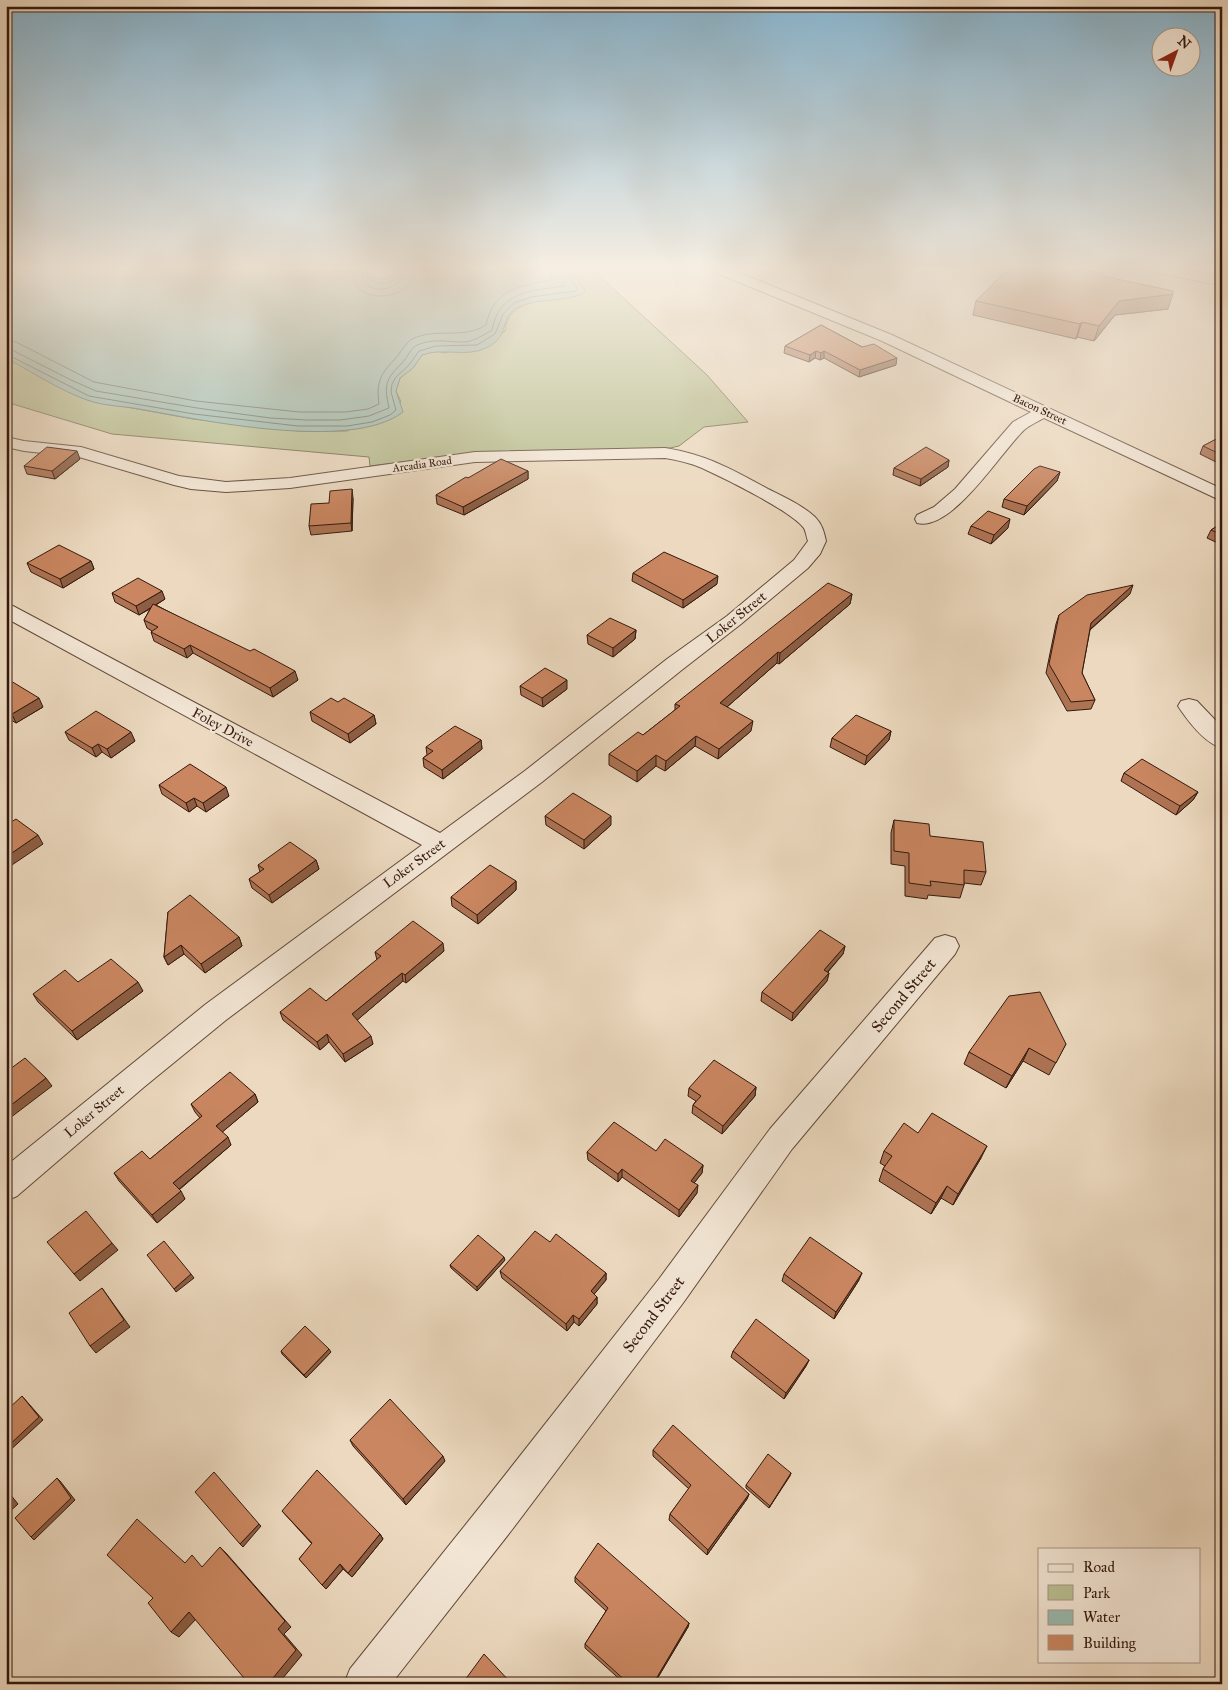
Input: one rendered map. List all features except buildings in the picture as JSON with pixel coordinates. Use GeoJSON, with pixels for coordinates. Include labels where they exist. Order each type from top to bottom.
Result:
{"type":"FeatureCollection","features":[{"type":"Feature","properties":{"kind":"street","name":"Bacon Street"},"geometry":{"type":"LineString","coordinates":[[908,348],[1222,496]]}},
{"type":"Feature","properties":{"kind":"street"},"geometry":{"type":"LineString","coordinates":[[924,519],[940,511],[966,488],[1019,426],[1044,411]]}},
{"type":"Feature","properties":{"kind":"street","name":"Arcadia Road"},"geometry":{"type":"LineString","coordinates":[[6,442],[24,446],[81,452],[174,480],[226,488],[273,485],[475,457],[665,453],[688,457],[718,469],[787,506],[808,521],[814,529],[817,538]]}},
{"type":"Feature","properties":{"kind":"street","name":"Loker Street"},"geometry":{"type":"LineString","coordinates":[[6,1186],[216,1012],[534,776],[675,664],[734,620],[806,558],[816,545],[817,538]]}},
{"type":"Feature","properties":{"kind":"street","name":"Foley Drive"},"geometry":{"type":"LineString","coordinates":[[6,610],[440,844]]}},
{"type":"Feature","properties":{"kind":"street"},"geometry":{"type":"LineString","coordinates":[[1189,706],[1205,725],[1222,740]]}},
{"type":"Feature","properties":{"kind":"street","name":"Second Street"},"geometry":{"type":"LineString","coordinates":[[365,1684],[498,1517],[665,1299],[781,1139],[945,946]]}},
{"type":"Feature","properties":{"kind":"green space"},"geometry":{"type":"Polygon","coordinates":[[[459,348],[678,348],[707,375],[748,422],[704,427],[679,446],[670,448],[474,453],[370,466],[369,457],[112,434],[6,402],[6,358],[88,400],[193,419],[298,431],[347,431],[401,402],[396,391],[400,378],[413,368],[422,355],[436,351],[445,353],[459,348]]]}},
{"type":"Feature","properties":{"kind":"water"},"geometry":{"type":"Polygon","coordinates":[[[6,348],[486,348],[470,352],[438,352],[422,355],[413,368],[400,378],[396,391],[403,412],[379,424],[349,430],[313,432],[275,430],[200,420],[93,402],[56,386],[6,358],[6,348]]]}}]}
